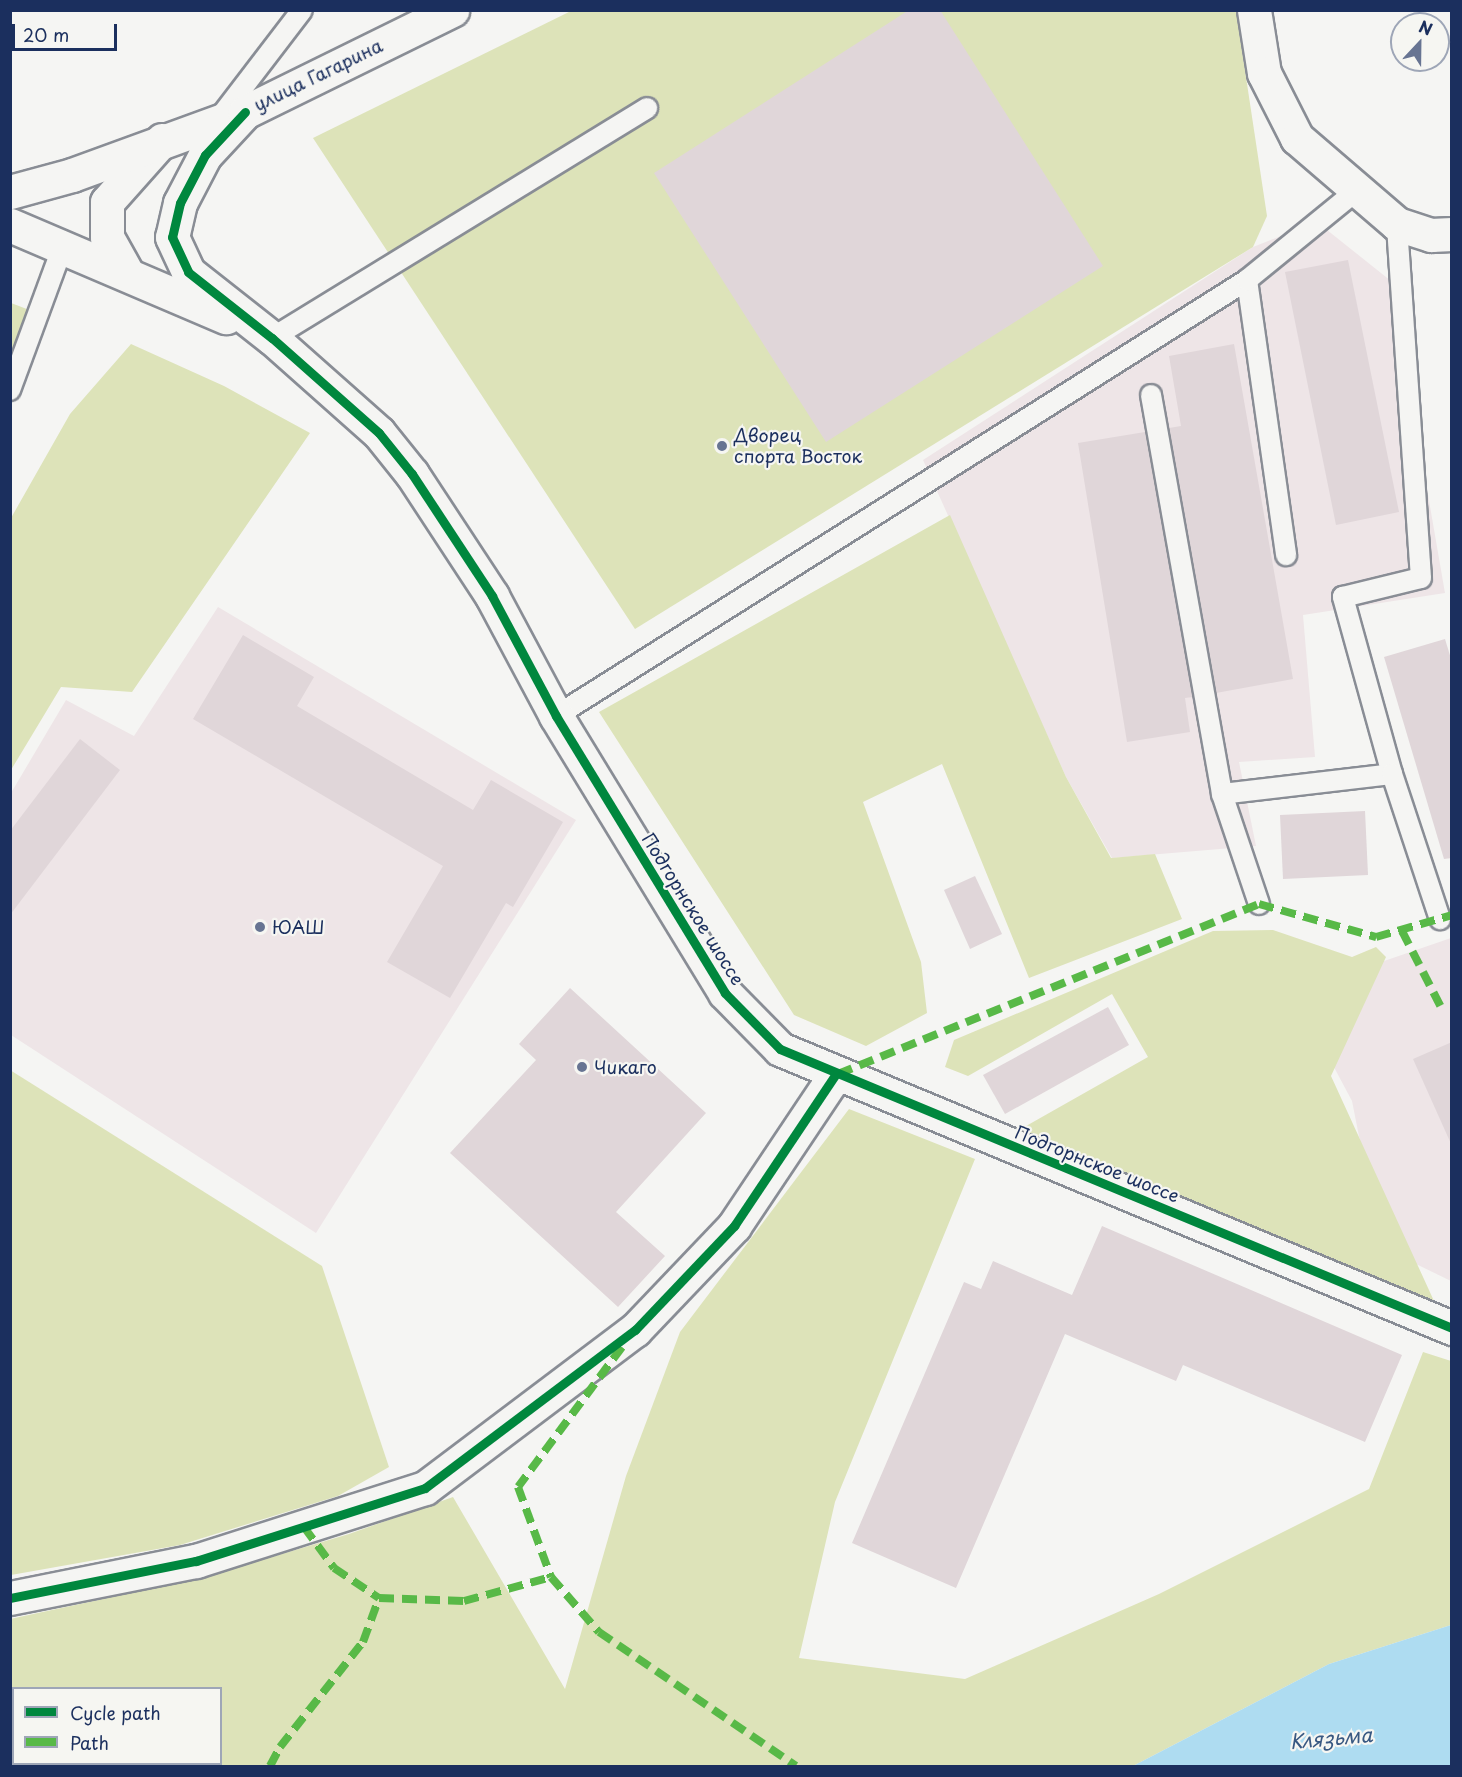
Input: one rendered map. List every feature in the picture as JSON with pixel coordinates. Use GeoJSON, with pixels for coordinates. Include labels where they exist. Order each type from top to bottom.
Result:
{"type":"FeatureCollection","features":[{"type":"Feature","properties":{"kind":"street","name":"улица Гагарина"},"geometry":{"type":"LineString","coordinates":[[10,192],[72,175],[162,140],[231,117],[452,10]]}},
{"type":"Feature","properties":{"kind":"street"},"geometry":{"type":"LineString","coordinates":[[1254,10],[1264,73],[1297,138],[1355,192],[1396,224],[1431,235],[1452,234]]}},
{"type":"Feature","properties":{"kind":"street"},"geometry":{"type":"LineString","coordinates":[[231,117],[205,155],[180,202],[172,237],[188,272],[272,338]]}},
{"type":"Feature","properties":{"kind":"street"},"geometry":{"type":"LineString","coordinates":[[128,273],[107,237],[108,202],[120,182],[162,140]]}},
{"type":"Feature","properties":{"kind":"street"},"geometry":{"type":"LineString","coordinates":[[10,225],[128,273],[272,338]]}},
{"type":"Feature","properties":{"kind":"street","name":"Подгорнское шоссе"},"geometry":{"type":"LineString","coordinates":[[272,338],[379,433],[412,474],[492,596],[556,716],[725,993],[780,1049],[835,1075],[1452,1328]]}},
{"type":"Feature","properties":{"kind":"street"},"geometry":{"type":"LineString","coordinates":[[10,1598],[196,1561],[425,1488],[634,1330],[734,1226],[835,1075]]}},
{"type":"Feature","properties":{"kind":"lane"},"geometry":{"type":"LineString","coordinates":[[231,117],[302,10]]}},
{"type":"Feature","properties":{"kind":"lane"},"geometry":{"type":"LineString","coordinates":[[272,338],[647,108]]}},
{"type":"Feature","properties":{"kind":"lane"},"geometry":{"type":"LineString","coordinates":[[556,716],[1247,280],[1355,192]]}},
{"type":"Feature","properties":{"kind":"lane"},"geometry":{"type":"LineString","coordinates":[[1396,224],[1421,578],[1343,597],[1392,774],[1440,919]]}},
{"type":"Feature","properties":{"kind":"lane"},"geometry":{"type":"LineString","coordinates":[[10,390],[63,246]]}},
{"type":"Feature","properties":{"kind":"lane"},"geometry":{"type":"LineString","coordinates":[[1247,280],[1286,555]]}},
{"type":"Feature","properties":{"kind":"lane"},"geometry":{"type":"LineString","coordinates":[[1152,395],[1222,794],[1259,904]]}},
{"type":"Feature","properties":{"kind":"lane"},"geometry":{"type":"LineString","coordinates":[[1222,794],[1392,774]]}},
{"type":"Feature","properties":{"kind":"shaded area"},"geometry":{"type":"Polygon","coordinates":[[[1317,222],[1391,281],[1445,593],[1303,615],[1315,757],[1239,762],[1256,846],[1112,858],[1066,777],[923,460],[1253,247],[1317,222]]]}},
{"type":"Feature","properties":{"kind":"shaded area","name":"ЮАШ"},"geometry":{"type":"Polygon","coordinates":[[[218,607],[576,820],[316,1233],[11,1035],[11,793],[66,700],[134,736],[218,607]]]}},
{"type":"Feature","properties":{"kind":"shaded area"},"geometry":{"type":"Polygon","coordinates":[[[1451,938],[1451,1281],[1381,1247],[1352,1101],[1294,992],[1451,938]]]}},
{"type":"Feature","properties":{"kind":"green space","name":"Дворец спорта Восток"},"geometry":{"type":"Polygon","coordinates":[[[571,11],[1236,11],[1267,216],[1253,247],[635,629],[313,138],[571,11]]]}},
{"type":"Feature","properties":{"kind":"green space"},"geometry":{"type":"Polygon","coordinates":[[[11,303],[32,311],[11,368],[11,303]]]}},
{"type":"Feature","properties":{"kind":"green space"},"geometry":{"type":"Polygon","coordinates":[[[131,344],[224,386],[310,433],[132,692],[61,687],[11,770],[11,518],[70,414],[131,344]]]}},
{"type":"Feature","properties":{"kind":"green space"},"geometry":{"type":"Polygon","coordinates":[[[950,515],[1066,777],[1111,858],[1155,854],[1182,919],[1029,978],[942,764],[863,802],[921,962],[927,1013],[866,1046],[794,1015],[599,712],[950,515]]]}},
{"type":"Feature","properties":{"kind":"green space"},"geometry":{"type":"Polygon","coordinates":[[[1273,930],[1352,957],[1376,947],[1386,957],[1331,1076],[1434,1301],[1019,1130],[1148,1057],[1112,994],[968,1076],[945,1067],[954,1040],[1213,931],[1273,930]]]}},
{"type":"Feature","properties":{"kind":"green space"},"geometry":{"type":"Polygon","coordinates":[[[10,1070],[322,1266],[389,1467],[338,1496],[180,1545],[11,1575],[10,1070]]]}},
{"type":"Feature","properties":{"kind":"green space"},"geometry":{"type":"Polygon","coordinates":[[[849,1109],[975,1159],[835,1502],[799,1658],[965,1679],[1159,1594],[1369,1489],[1423,1352],[1451,1361],[1451,1625],[1329,1664],[1133,1766],[11,1766],[10,1619],[201,1578],[349,1534],[453,1497],[565,1689],[626,1476],[680,1332],[849,1109]]]}},
{"type":"Feature","properties":{"kind":"water","name":"Клязьма"},"geometry":{"type":"Polygon","coordinates":[[[1451,1625],[1451,1766],[1133,1766],[1329,1664],[1451,1625]]]}},
{"type":"Feature","properties":{"kind":"building"},"geometry":{"type":"Polygon","coordinates":[[[909,10],[940,10],[1103,266],[826,442],[654,173],[909,10]]]}},
{"type":"Feature","properties":{"kind":"building"},"geometry":{"type":"Polygon","coordinates":[[[1348,260],[1399,512],[1336,525],[1285,272],[1348,260]]]}},
{"type":"Feature","properties":{"kind":"building"},"geometry":{"type":"Polygon","coordinates":[[[1234,344],[1293,679],[1216,693],[1169,428],[1181,426],[1169,356],[1234,344]]]}},
{"type":"Feature","properties":{"kind":"building"},"geometry":{"type":"Polygon","coordinates":[[[1145,432],[1193,697],[1185,698],[1190,732],[1127,742],[1078,443],[1145,432]]]}},
{"type":"Feature","properties":{"kind":"building"},"geometry":{"type":"Polygon","coordinates":[[[243,635],[314,677],[297,706],[473,810],[491,780],[563,822],[513,907],[506,903],[450,998],[387,962],[443,866],[193,719],[243,635]]]}},
{"type":"Feature","properties":{"kind":"building"},"geometry":{"type":"Polygon","coordinates":[[[1445,639],[1452,662],[1452,858],[1444,859],[1384,657],[1445,639]]]}},
{"type":"Feature","properties":{"kind":"building"},"geometry":{"type":"Polygon","coordinates":[[[80,739],[120,770],[10,915],[10,831],[80,739]]]}},
{"type":"Feature","properties":{"kind":"building"},"geometry":{"type":"Polygon","coordinates":[[[1365,811],[1368,875],[1283,879],[1280,815],[1365,811]]]}},
{"type":"Feature","properties":{"kind":"building"},"geometry":{"type":"Polygon","coordinates":[[[975,876],[1002,934],[970,949],[944,890],[975,876]]]}},
{"type":"Feature","properties":{"kind":"building"},"geometry":{"type":"Polygon","coordinates":[[[570,988],[706,1113],[616,1212],[665,1256],[618,1307],[450,1153],[536,1060],[519,1044],[570,988]]]}},
{"type":"Feature","properties":{"kind":"building"},"geometry":{"type":"Polygon","coordinates":[[[1108,1007],[1129,1045],[1005,1114],[983,1075],[1108,1007]]]}},
{"type":"Feature","properties":{"kind":"building"},"geometry":{"type":"Polygon","coordinates":[[[1452,1042],[1452,1146],[1413,1059],[1452,1042]]]}},
{"type":"Feature","properties":{"kind":"building"},"geometry":{"type":"Polygon","coordinates":[[[1102,1226],[1402,1355],[1365,1442],[1183,1365],[1176,1381],[1065,1334],[956,1588],[852,1543],[964,1282],[981,1289],[993,1261],[1072,1295],[1102,1226]]]}},
{"type":"Feature","properties":{"kind":"marked path"},"geometry":{"type":"LineString","coordinates":[[838,1074],[1259,904],[1376,937],[1452,915]]}},
{"type":"Feature","properties":{"kind":"marked path"},"geometry":{"type":"LineString","coordinates":[[1402,931],[1444,1013]]}},
{"type":"Feature","properties":{"kind":"marked path"},"geometry":{"type":"LineString","coordinates":[[622,1347],[518,1487],[551,1577],[599,1632],[796,1766]]}},
{"type":"Feature","properties":{"kind":"marked path"},"geometry":{"type":"LineString","coordinates":[[304,1527],[334,1568],[379,1598],[464,1601],[551,1577]]}},
{"type":"Feature","properties":{"kind":"marked path"},"geometry":{"type":"LineString","coordinates":[[270,1766],[280,1747],[363,1642],[379,1598]]}},
{"type":"Feature","properties":{"kind":"cycle path"},"geometry":{"type":"LineString","coordinates":[[245,112],[205,155],[180,203],[172,237],[188,272],[272,338],[379,433],[412,474],[492,596],[556,716],[725,993],[780,1049],[1452,1328]]}},
{"type":"Feature","properties":{"kind":"cycle path"},"geometry":{"type":"LineString","coordinates":[[10,1598],[196,1561],[425,1488],[635,1330],[734,1226],[835,1075]]}},
{"type":"Feature","properties":{"kind":"place","name":"Дворец спорта Восток"},"geometry":{"type":"Point","coordinates":[722,446]}},
{"type":"Feature","properties":{"kind":"place","name":"ЮАШ"},"geometry":{"type":"Point","coordinates":[260,927]}},
{"type":"Feature","properties":{"kind":"place","name":"Чикаго"},"geometry":{"type":"Point","coordinates":[582,1067]}}]}
